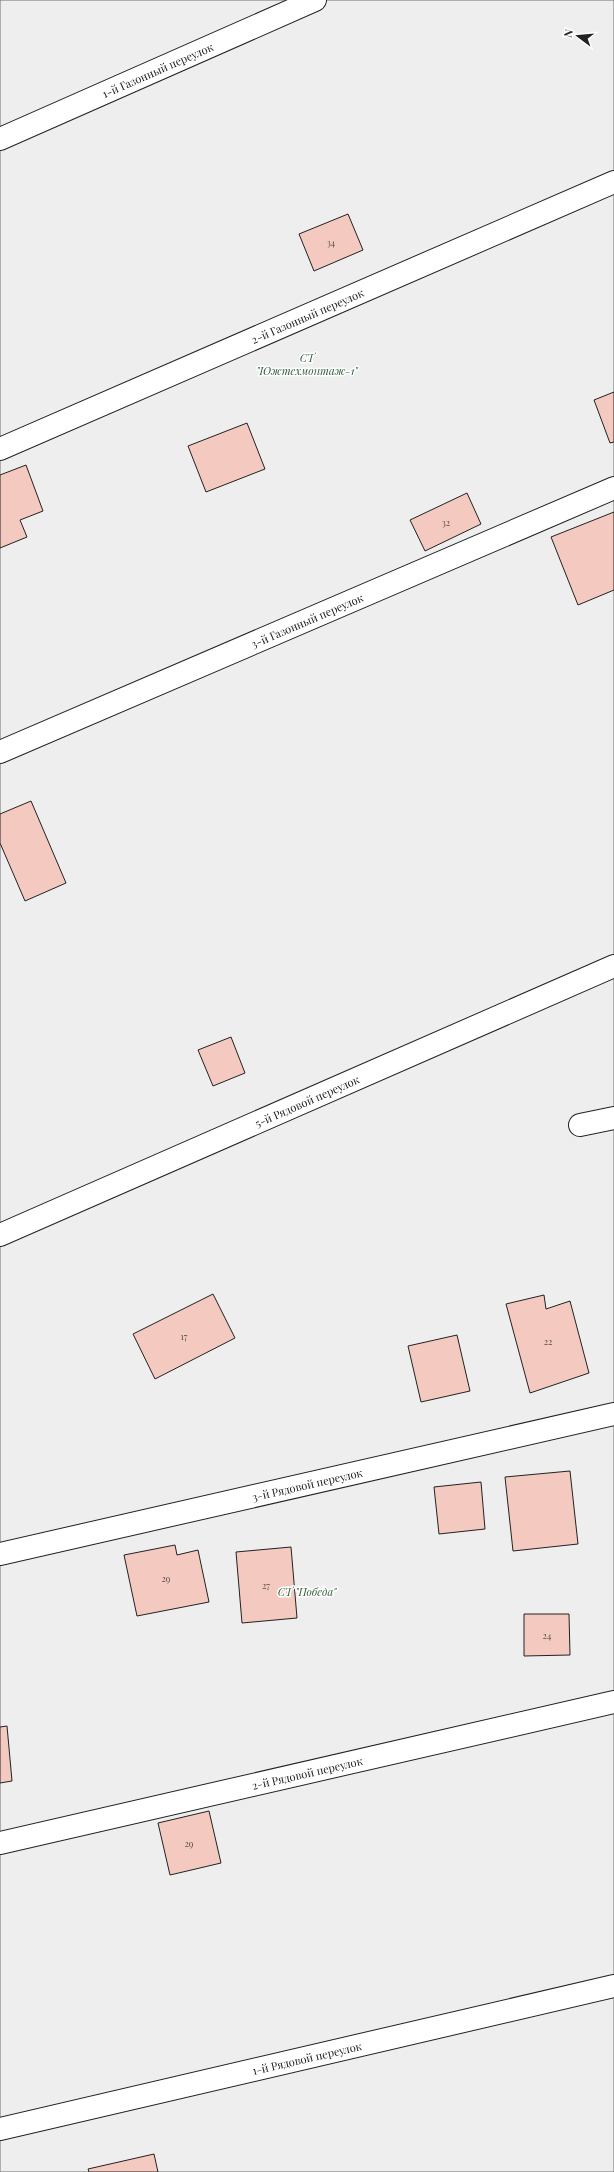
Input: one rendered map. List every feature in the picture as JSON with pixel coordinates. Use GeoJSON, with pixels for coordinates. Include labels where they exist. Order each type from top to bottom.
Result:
{"type":"FeatureCollection","features":[{"type":"Feature","properties":{"kind":"lane","name":"1-й Газонный переулок"},"geometry":{"type":"LineString","coordinates":[[0,139],[315,0]]}},
{"type":"Feature","properties":{"kind":"lane","name":"2-й Газонный переулок"},"geometry":{"type":"LineString","coordinates":[[0,449],[614,182]]}},
{"type":"Feature","properties":{"kind":"lane","name":"3-й Газонный переулок"},"geometry":{"type":"LineString","coordinates":[[0,752],[614,488]]}},
{"type":"Feature","properties":{"kind":"lane","name":"5-й Рядовой переулок"},"geometry":{"type":"LineString","coordinates":[[0,1235],[614,966]]}},
{"type":"Feature","properties":{"kind":"lane"},"geometry":{"type":"LineString","coordinates":[[580,1125],[614,1118]]}},
{"type":"Feature","properties":{"kind":"lane","name":"3-й Рядовой переулок"},"geometry":{"type":"LineString","coordinates":[[0,1554],[614,1414]]}},
{"type":"Feature","properties":{"kind":"lane","name":"2-й Рядовой переулок"},"geometry":{"type":"LineString","coordinates":[[0,1843],[614,1702]]}},
{"type":"Feature","properties":{"kind":"lane","name":"1-й Рядовой переулок"},"geometry":{"type":"LineString","coordinates":[[0,2129],[614,1986]]}},
{"type":"Feature","properties":{"kind":"green space","name":"СТ \"Победа\""},"geometry":{"type":"Polygon","coordinates":[[[0,0],[614,0],[614,2172],[0,2172],[0,0]]]}},
{"type":"Feature","properties":{"kind":"building"},"geometry":{"type":"Polygon","coordinates":[[[348,214],[363,250],[314,271],[299,234],[348,214]]]}},
{"type":"Feature","properties":{"kind":"building"},"geometry":{"type":"Polygon","coordinates":[[[614,392],[614,442],[610,443],[594,400],[614,392]]]}},
{"type":"Feature","properties":{"kind":"building"},"geometry":{"type":"Polygon","coordinates":[[[247,423],[265,469],[206,492],[188,446],[247,423]]]}},
{"type":"Feature","properties":{"kind":"building"},"geometry":{"type":"Polygon","coordinates":[[[26,465],[43,511],[20,520],[27,537],[0,548],[0,475],[26,465]]]}},
{"type":"Feature","properties":{"kind":"building"},"geometry":{"type":"Polygon","coordinates":[[[467,493],[481,524],[425,551],[410,520],[467,493]]]}},
{"type":"Feature","properties":{"kind":"building"},"geometry":{"type":"Polygon","coordinates":[[[614,512],[614,590],[578,605],[551,537],[614,512]]]}},
{"type":"Feature","properties":{"kind":"building"},"geometry":{"type":"Polygon","coordinates":[[[31,801],[66,883],[25,901],[0,843],[0,814],[31,801]]]}},
{"type":"Feature","properties":{"kind":"building"},"geometry":{"type":"Polygon","coordinates":[[[231,1037],[245,1073],[213,1086],[198,1050],[231,1037]]]}},
{"type":"Feature","properties":{"kind":"building"},"geometry":{"type":"Polygon","coordinates":[[[213,1294],[235,1338],[155,1379],[133,1334],[213,1294]]]}},
{"type":"Feature","properties":{"kind":"building"},"geometry":{"type":"Polygon","coordinates":[[[544,1295],[546,1309],[570,1301],[589,1373],[530,1393],[506,1304],[544,1295]]]}},
{"type":"Feature","properties":{"kind":"building"},"geometry":{"type":"Polygon","coordinates":[[[457,1335],[470,1391],[421,1402],[408,1346],[457,1335]]]}},
{"type":"Feature","properties":{"kind":"building"},"geometry":{"type":"Polygon","coordinates":[[[570,1471],[578,1544],[513,1551],[505,1477],[570,1471]]]}},
{"type":"Feature","properties":{"kind":"building"},"geometry":{"type":"Polygon","coordinates":[[[481,1482],[485,1529],[439,1534],[434,1487],[481,1482]]]}},
{"type":"Feature","properties":{"kind":"building"},"geometry":{"type":"Polygon","coordinates":[[[175,1545],[177,1555],[198,1550],[209,1602],[137,1616],[124,1555],[175,1545]]]}},
{"type":"Feature","properties":{"kind":"building"},"geometry":{"type":"Polygon","coordinates":[[[291,1547],[297,1618],[242,1623],[236,1552],[291,1547]]]}},
{"type":"Feature","properties":{"kind":"building"},"geometry":{"type":"Polygon","coordinates":[[[524,1614],[569,1614],[570,1655],[524,1656],[524,1614]]]}},
{"type":"Feature","properties":{"kind":"building"},"geometry":{"type":"Polygon","coordinates":[[[7,1726],[12,1781],[0,1783],[0,1727],[7,1726]]]}},
{"type":"Feature","properties":{"kind":"building"},"geometry":{"type":"Polygon","coordinates":[[[209,1811],[221,1863],[170,1875],[158,1823],[209,1811]]]}},
{"type":"Feature","properties":{"kind":"building"},"geometry":{"type":"Polygon","coordinates":[[[154,2154],[158,2172],[89,2172],[88,2169],[154,2154]]]}},
{"type":"Feature","properties":{"kind":"park label","name":"СТ \"Южтехмонтаж-1\""},"geometry":{"type":"Point","coordinates":[307,363]}}]}
